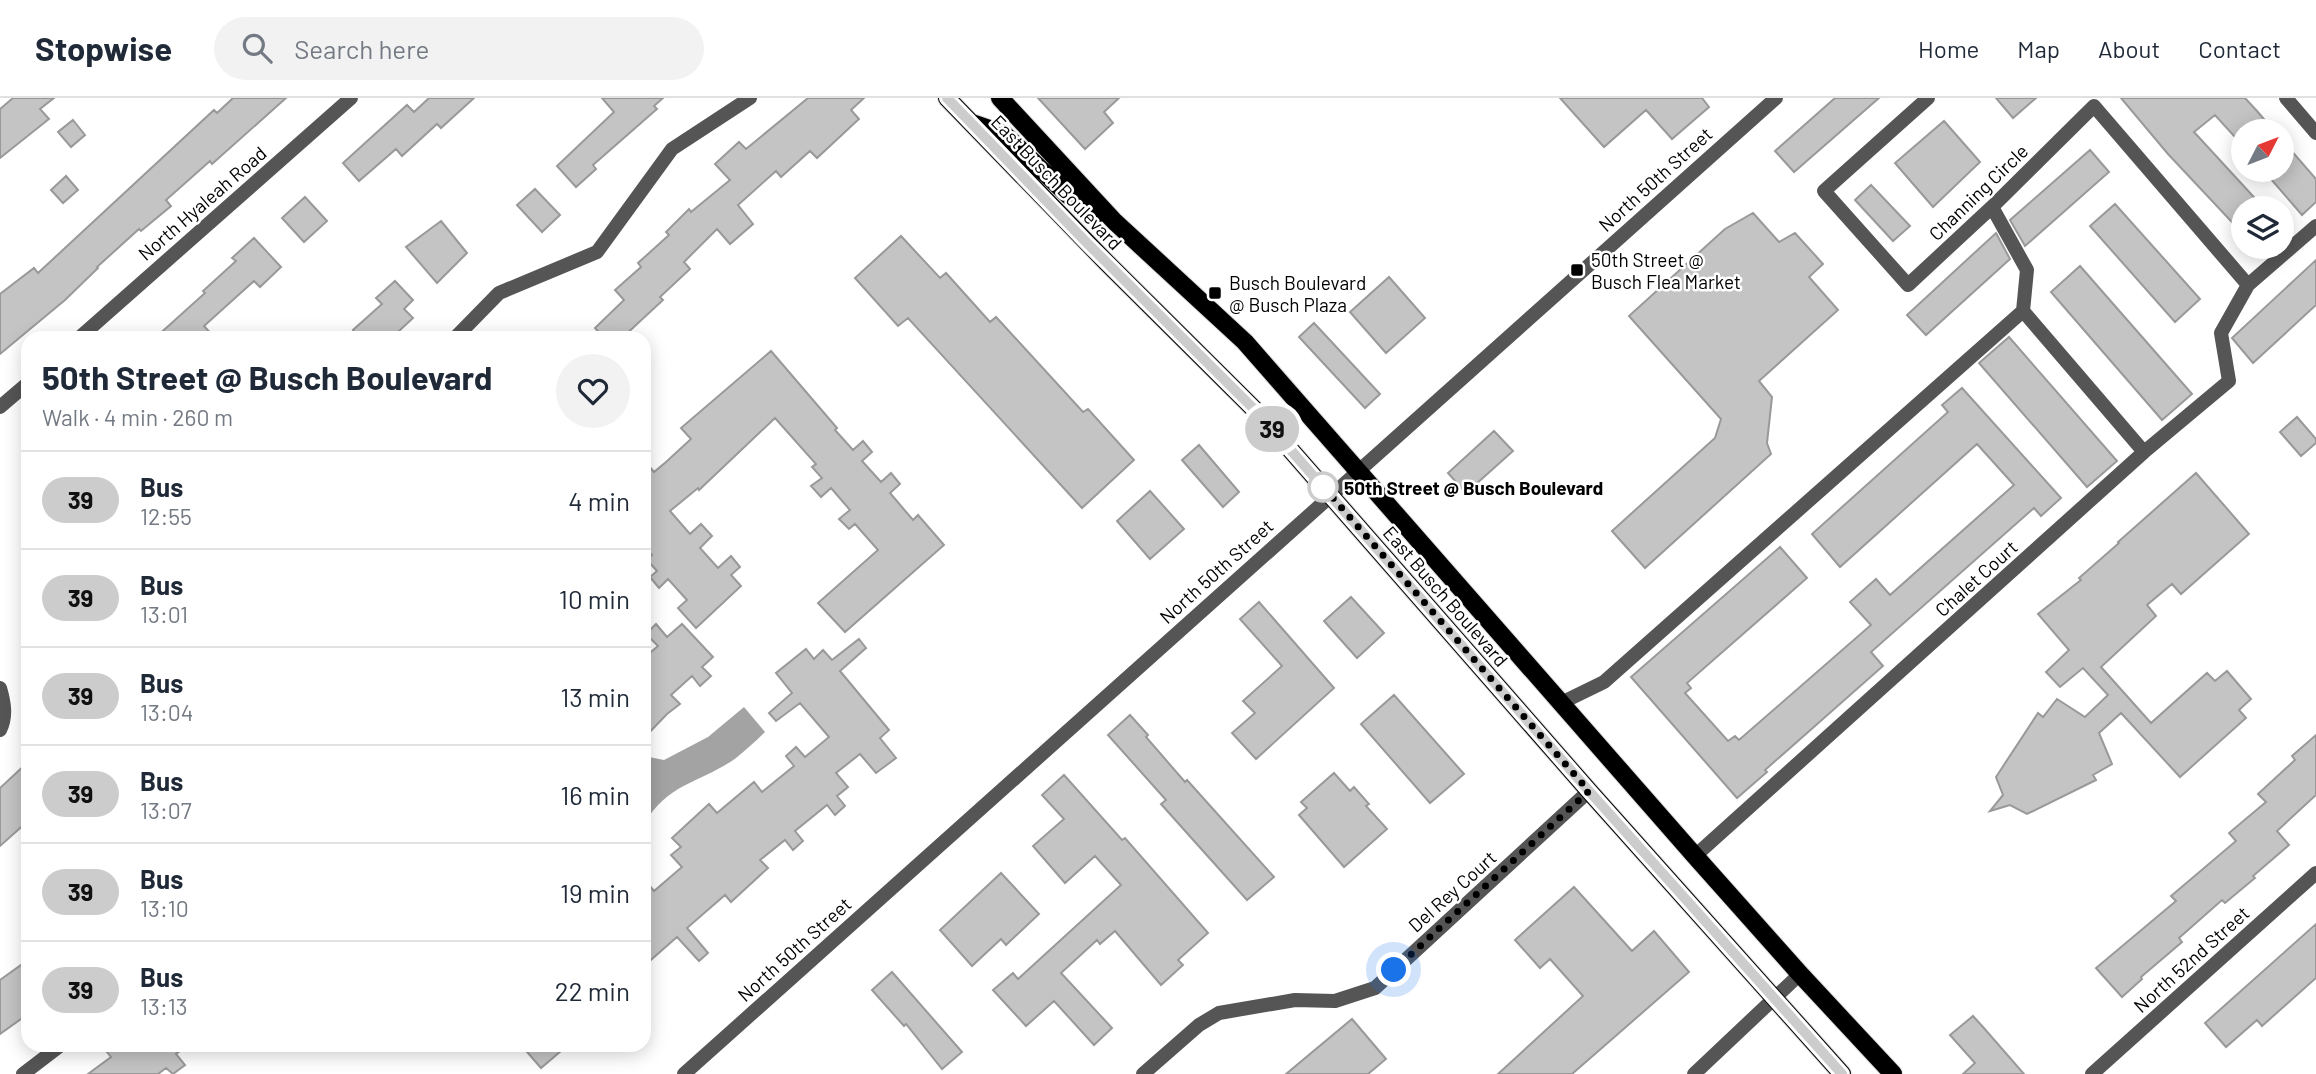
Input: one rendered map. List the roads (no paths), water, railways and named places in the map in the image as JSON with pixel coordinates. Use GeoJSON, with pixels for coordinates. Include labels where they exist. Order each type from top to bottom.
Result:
{"type":"FeatureCollection","features":[{"type":"Feature","properties":{"kind":"main road","name":"East Busch Boulevard"},"geometry":{"type":"LineString","coordinates":[[947,98],[1260,415],[1589,791],[1842,1074]]}},
{"type":"Feature","properties":{"kind":"main road","name":"East Busch Boulevard"},"geometry":{"type":"LineString","coordinates":[[1000,98],[1114,222],[1245,342],[1695,856],[1893,1074]]}},
{"type":"Feature","properties":{"kind":"main road"},"geometry":{"type":"LineString","coordinates":[[969,122],[1004,134],[1068,195],[1114,222]]}},
{"type":"Feature","properties":{"kind":"street","name":"North Hyaleah Road"},"geometry":{"type":"LineString","coordinates":[[87,331],[351,98]]}},
{"type":"Feature","properties":{"kind":"street"},"geometry":{"type":"LineString","coordinates":[[462,331],[499,293],[597,252],[672,149],[750,98]]}},
{"type":"Feature","properties":{"kind":"street","name":"North 50th Street"},"geometry":{"type":"LineString","coordinates":[[684,1074],[1776,98]]}},
{"type":"Feature","properties":{"kind":"street","name":"Channing Circle"},"geometry":{"type":"LineString","coordinates":[[1928,98],[1824,191],[1908,285],[2094,106],[2248,285]]}},
{"type":"Feature","properties":{"kind":"street"},"geometry":{"type":"LineString","coordinates":[[2286,98],[2316,133]]}},
{"type":"Feature","properties":{"kind":"street"},"geometry":{"type":"LineString","coordinates":[[1561,703],[1598,687],[1610,677],[2023,311],[2027,270],[1992,207]]}},
{"type":"Feature","properties":{"kind":"street"},"geometry":{"type":"LineString","coordinates":[[2248,285],[2316,226]]}},
{"type":"Feature","properties":{"kind":"street","name":"Chalet Court"},"geometry":{"type":"LineString","coordinates":[[1695,856],[2144,452],[2229,381],[2221,333],[2248,285]]}},
{"type":"Feature","properties":{"kind":"street"},"geometry":{"type":"LineString","coordinates":[[2023,311],[2144,452]]}},
{"type":"Feature","properties":{"kind":"street"},"geometry":{"type":"LineString","coordinates":[[0,407],[21,389]]}},
{"type":"Feature","properties":{"kind":"street"},"geometry":{"type":"LineString","coordinates":[[0,688],[4,704],[4,722],[0,730]]}},
{"type":"Feature","properties":{"kind":"street","name":"Del Rey Court"},"geometry":{"type":"LineString","coordinates":[[1143,1074],[1199,1025],[1219,1013],[1295,1000],[1335,1001],[1375,988],[1589,791]]}},
{"type":"Feature","properties":{"kind":"street","name":"North 52nd Street"},"geometry":{"type":"LineString","coordinates":[[2092,1074],[2316,873]]}},
{"type":"Feature","properties":{"kind":"street"},"geometry":{"type":"LineString","coordinates":[[1694,1074],[1800,974]]}},
{"type":"Feature","properties":{"kind":"street"},"geometry":{"type":"LineString","coordinates":[[23,1074],[52,1052]]}},
{"type":"Feature","properties":{"kind":"place","name":"50th Street @ Busch Flea Market"},"geometry":{"type":"Point","coordinates":[1577,270]}},
{"type":"Feature","properties":{"kind":"place","name":"Busch Boulevard @ Busch Plaza"},"geometry":{"type":"Point","coordinates":[1215,293]}},
{"type":"Feature","properties":{"kind":"place","name":"50th Street @ Busch Boulevard"},"geometry":{"type":"Point","coordinates":[1323,487]}}]}
